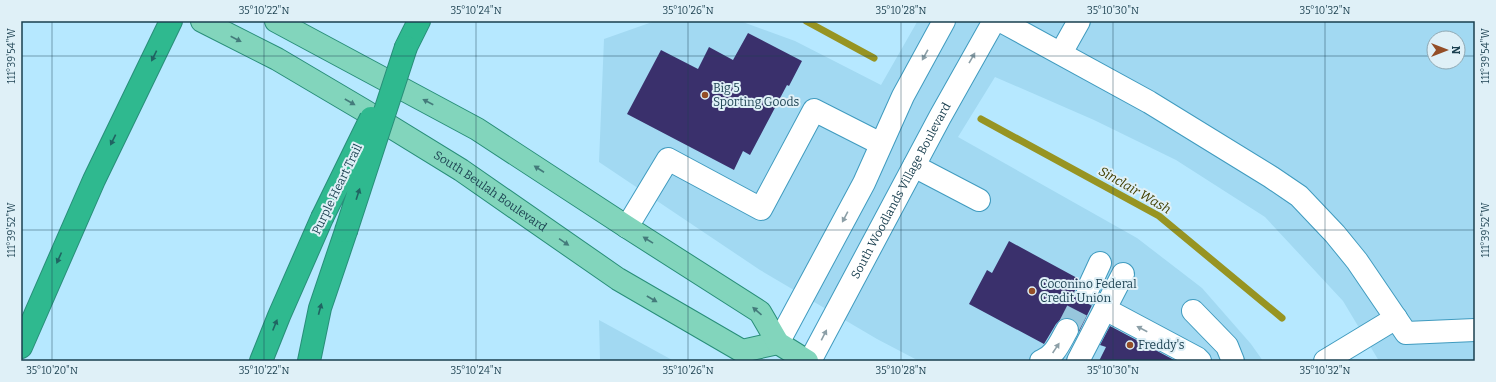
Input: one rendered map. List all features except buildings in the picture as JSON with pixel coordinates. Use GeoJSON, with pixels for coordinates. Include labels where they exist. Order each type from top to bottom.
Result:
{"type":"FeatureCollection","features":[{"type":"Feature","properties":{"kind":"highway"},"geometry":{"type":"LineString","coordinates":[[21,346],[91,187],[171,21]]}},
{"type":"Feature","properties":{"kind":"highway","name":"Purple Heart Trail"},"geometry":{"type":"LineString","coordinates":[[261,361],[322,218],[419,21]]}},
{"type":"Feature","properties":{"kind":"highway"},"geometry":{"type":"LineString","coordinates":[[309,361],[320,308],[406,47]]}},
{"type":"Feature","properties":{"kind":"main road","name":"South Beulah Boulevard"},"geometry":{"type":"LineString","coordinates":[[202,21],[277,60],[366,111],[461,170],[618,279],[742,351],[778,343]]}},
{"type":"Feature","properties":{"kind":"main road"},"geometry":{"type":"LineString","coordinates":[[276,21],[477,129],[760,312],[778,343],[809,361]]}},
{"type":"Feature","properties":{"kind":"street"},"geometry":{"type":"LineString","coordinates":[[778,343],[864,183],[903,96],[944,21]]}},
{"type":"Feature","properties":{"kind":"street","name":"South Woodlands Village Boulevard"},"geometry":{"type":"LineString","coordinates":[[809,361],[994,21]]}},
{"type":"Feature","properties":{"kind":"street"},"geometry":{"type":"LineString","coordinates":[[1001,21],[1149,102],[1271,177],[1299,196],[1335,234],[1357,261],[1406,333],[1475,330]]}},
{"type":"Feature","properties":{"kind":"street"},"geometry":{"type":"LineString","coordinates":[[1061,53],[1080,21]]}},
{"type":"Feature","properties":{"kind":"street"},"geometry":{"type":"LineString","coordinates":[[627,227],[668,159],[761,209],[814,110],[881,144]]}},
{"type":"Feature","properties":{"kind":"street"},"geometry":{"type":"LineString","coordinates":[[914,166],[980,200]]}},
{"type":"Feature","properties":{"kind":"street"},"geometry":{"type":"LineString","coordinates":[[1088,289],[1100,263]]}},
{"type":"Feature","properties":{"kind":"street"},"geometry":{"type":"LineString","coordinates":[[1078,361],[1123,274]]}},
{"type":"Feature","properties":{"kind":"street"},"geometry":{"type":"LineString","coordinates":[[1105,309],[1198,358],[1200,361]]}},
{"type":"Feature","properties":{"kind":"street"},"geometry":{"type":"LineString","coordinates":[[1193,311],[1227,346],[1233,361]]}},
{"type":"Feature","properties":{"kind":"street"},"geometry":{"type":"LineString","coordinates":[[1325,361],[1396,318]]}},
{"type":"Feature","properties":{"kind":"street"},"geometry":{"type":"LineString","coordinates":[[1041,361],[1048,359],[1057,349],[1067,330]]}},
{"type":"Feature","properties":{"kind":"shaded area"},"geometry":{"type":"Polygon","coordinates":[[[655,21],[740,21],[795,41],[881,85],[917,22],[915,21],[1475,21],[1475,361],[1379,361],[1343,301],[1265,217],[1176,160],[1094,120],[995,77],[958,137],[1137,238],[1202,288],[1251,344],[1263,361],[919,361],[877,339],[760,270],[599,162],[604,39],[655,21]]]}},
{"type":"Feature","properties":{"kind":"shaded area"},"geometry":{"type":"Polygon","coordinates":[[[599,320],[674,361],[600,361],[599,320]]]}},
{"type":"Feature","properties":{"kind":"waterway","name":"Sinclair Wash"},"geometry":{"type":"LineString","coordinates":[[806,21],[874,58]]}},
{"type":"Feature","properties":{"kind":"waterway","name":"Sinclair Wash"},"geometry":{"type":"LineString","coordinates":[[981,119],[1159,216],[1282,318]]}},
{"type":"Feature","properties":{"kind":"tunnel"},"geometry":{"type":"LineString","coordinates":[[1067,330],[1088,289]]}},
{"type":"Feature","properties":{"kind":"place","name":"Big 5 Sporting Goods"},"geometry":{"type":"Point","coordinates":[705,95]}},
{"type":"Feature","properties":{"kind":"place","name":"Coconino Federal Credit Union"},"geometry":{"type":"Point","coordinates":[1032,291]}},
{"type":"Feature","properties":{"kind":"place","name":"Freddy's"},"geometry":{"type":"Point","coordinates":[1130,345]}}]}
